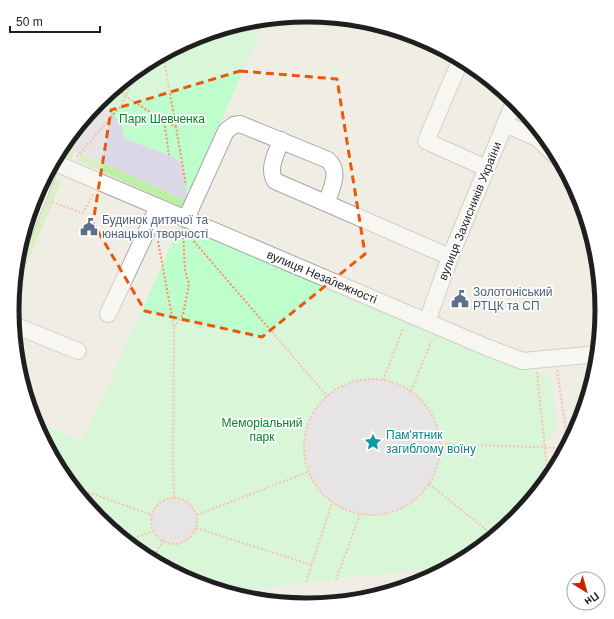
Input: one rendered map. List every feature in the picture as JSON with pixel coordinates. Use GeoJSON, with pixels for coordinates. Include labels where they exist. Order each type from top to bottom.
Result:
{"type":"FeatureCollection","features":[{"type":"Feature","properties":{"kind":"street"},"geometry":{"type":"LineString","coordinates":[[459,65],[426,141],[486,168]]}},
{"type":"Feature","properties":{"kind":"street","name":"вулиця Захисників України"},"geometry":{"type":"LineString","coordinates":[[427,322],[450,257],[512,107]]}},
{"type":"Feature","properties":{"kind":"street"},"geometry":{"type":"LineString","coordinates":[[184,226],[226,131],[234,125],[240,124],[328,160],[334,165],[335,175],[327,202]]}},
{"type":"Feature","properties":{"kind":"street"},"geometry":{"type":"LineString","coordinates":[[505,124],[536,138],[541,143]]}},
{"type":"Feature","properties":{"kind":"street"},"geometry":{"type":"LineString","coordinates":[[281,140],[271,169],[272,176],[275,181],[327,202],[450,257]]}},
{"type":"Feature","properties":{"kind":"street","name":"вулиця Незалежності"},"geometry":{"type":"LineString","coordinates":[[58,164],[158,207],[184,226],[523,361],[591,355]]}},
{"type":"Feature","properties":{"kind":"street"},"geometry":{"type":"LineString","coordinates":[[108,314],[158,207]]}},
{"type":"Feature","properties":{"kind":"street"},"geometry":{"type":"LineString","coordinates":[[20,327],[78,351]]}},
{"type":"Feature","properties":{"kind":"path"},"geometry":{"type":"LineString","coordinates":[[163,60],[186,191]]}},
{"type":"Feature","properties":{"kind":"path"},"geometry":{"type":"LineString","coordinates":[[76,160],[78,153],[122,104],[129,83]]}},
{"type":"Feature","properties":{"kind":"path"},"geometry":{"type":"LineString","coordinates":[[121,90],[126,96],[164,121],[176,127]]}},
{"type":"Feature","properties":{"kind":"path"},"geometry":{"type":"LineString","coordinates":[[164,121],[169,155]]}},
{"type":"Feature","properties":{"kind":"path"},"geometry":{"type":"LineString","coordinates":[[52,202],[83,213],[93,192]]}},
{"type":"Feature","properties":{"kind":"path"},"geometry":{"type":"LineString","coordinates":[[174,327],[183,315],[189,284],[186,270],[184,226]]}},
{"type":"Feature","properties":{"kind":"path"},"geometry":{"type":"LineString","coordinates":[[191,238],[327,396]]}},
{"type":"Feature","properties":{"kind":"path"},"geometry":{"type":"LineString","coordinates":[[158,239],[174,327],[174,498]]}},
{"type":"Feature","properties":{"kind":"path"},"geometry":{"type":"LineString","coordinates":[[383,380],[403,329]]}},
{"type":"Feature","properties":{"kind":"path"},"geometry":{"type":"LineString","coordinates":[[411,391],[431,342]]}},
{"type":"Feature","properties":{"kind":"path"},"geometry":{"type":"LineString","coordinates":[[556,358],[567,434]]}},
{"type":"Feature","properties":{"kind":"path"},"geometry":{"type":"LineString","coordinates":[[536,370],[547,468]]}},
{"type":"Feature","properties":{"kind":"path"},"geometry":{"type":"LineString","coordinates":[[363,380],[383,380],[398,384],[411,391],[424,404],[434,419],[441,444],[436,470],[429,484],[416,499],[399,510],[380,515],[360,515],[332,503],[318,490],[308,472],[303,452],[305,431],[313,412],[327,396],[344,385],[363,380]]}},
{"type":"Feature","properties":{"kind":"path"},"geometry":{"type":"LineString","coordinates":[[441,444],[559,448]]}},
{"type":"Feature","properties":{"kind":"path"},"geometry":{"type":"LineString","coordinates":[[197,515],[308,472]]}},
{"type":"Feature","properties":{"kind":"path"},"geometry":{"type":"LineString","coordinates":[[429,484],[489,532]]}},
{"type":"Feature","properties":{"kind":"path"},"geometry":{"type":"LineString","coordinates":[[83,491],[152,515]]}},
{"type":"Feature","properties":{"kind":"path"},"geometry":{"type":"LineString","coordinates":[[167,499],[182,499],[188,502],[194,508],[197,515],[196,528],[192,535],[179,543],[164,541],[154,531],[152,526],[152,515],[160,503],[167,499]]}},
{"type":"Feature","properties":{"kind":"path"},"geometry":{"type":"LineString","coordinates":[[306,582],[332,503]]}},
{"type":"Feature","properties":{"kind":"path"},"geometry":{"type":"LineString","coordinates":[[336,580],[360,515]]}},
{"type":"Feature","properties":{"kind":"path"},"geometry":{"type":"LineString","coordinates":[[196,528],[312,565]]}},
{"type":"Feature","properties":{"kind":"path"},"geometry":{"type":"LineString","coordinates":[[133,539],[154,531]]}},
{"type":"Feature","properties":{"kind":"path"},"geometry":{"type":"LineString","coordinates":[[155,554],[164,541]]}},
{"type":"Feature","properties":{"kind":"highlighted area"},"geometry":{"type":"Polygon","coordinates":[[[240,71],[337,79],[365,254],[262,337],[145,311],[93,223],[111,110],[240,71]]]}},
{"type":"Feature","properties":{"kind":"shaded area"},"geometry":{"type":"Polygon","coordinates":[[[100,109],[113,114],[122,126],[125,139],[169,155],[182,163],[188,198],[185,200],[81,153],[68,149],[100,109]]]}},
{"type":"Feature","properties":{"kind":"shaded area"},"geometry":{"type":"Polygon","coordinates":[[[523,119],[541,142],[517,133],[523,119]]]}},
{"type":"Feature","properties":{"kind":"shaded area"},"geometry":{"type":"Polygon","coordinates":[[[365,379],[379,379],[398,384],[420,399],[435,421],[439,434],[439,460],[435,473],[420,495],[398,510],[379,515],[365,515],[346,510],[324,495],[309,473],[304,454],[304,440],[309,421],[324,399],[346,384],[365,379]]]}},
{"type":"Feature","properties":{"kind":"shaded area"},"geometry":{"type":"Polygon","coordinates":[[[174,498],[187,502],[193,508],[197,521],[193,534],[187,540],[174,544],[161,540],[155,534],[151,521],[155,508],[161,502],[174,498]]]}},
{"type":"Feature","properties":{"kind":"green space","name":"Парк Шевченка"},"geometry":{"type":"Polygon","coordinates":[[[262,25],[191,193],[75,140],[90,120],[117,93],[147,70],[163,60],[197,43],[214,37],[232,31],[262,25]]]}},
{"type":"Feature","properties":{"kind":"green space"},"geometry":{"type":"Polygon","coordinates":[[[68,149],[74,152],[71,159],[64,156],[68,149]]]}},
{"type":"Feature","properties":{"kind":"green space"},"geometry":{"type":"Polygon","coordinates":[[[81,153],[185,200],[185,209],[78,161],[81,153]]]}},
{"type":"Feature","properties":{"kind":"green space"},"geometry":{"type":"Polygon","coordinates":[[[55,178],[62,181],[21,278],[27,243],[55,178]]]}},
{"type":"Feature","properties":{"kind":"green space","name":"Меморіальний парк"},"geometry":{"type":"Polygon","coordinates":[[[181,223],[493,358],[535,372],[551,374],[557,426],[545,447],[547,468],[524,499],[497,526],[482,538],[451,559],[434,568],[306,582],[245,591],[214,582],[180,568],[147,549],[117,526],[90,499],[68,470],[43,424],[83,441],[181,223]]]}},
{"type":"Feature","properties":{"kind":"place","name":"Будинок дитячої та юнацької творчості"},"geometry":{"type":"Point","coordinates":[89,227]}},
{"type":"Feature","properties":{"kind":"place","name":"Золотоніський РТЦК та СП"},"geometry":{"type":"Point","coordinates":[460,299]}},
{"type":"Feature","properties":{"kind":"place","name":"Пам'ятник загиблому воїну"},"geometry":{"type":"Point","coordinates":[373,442]}}]}
